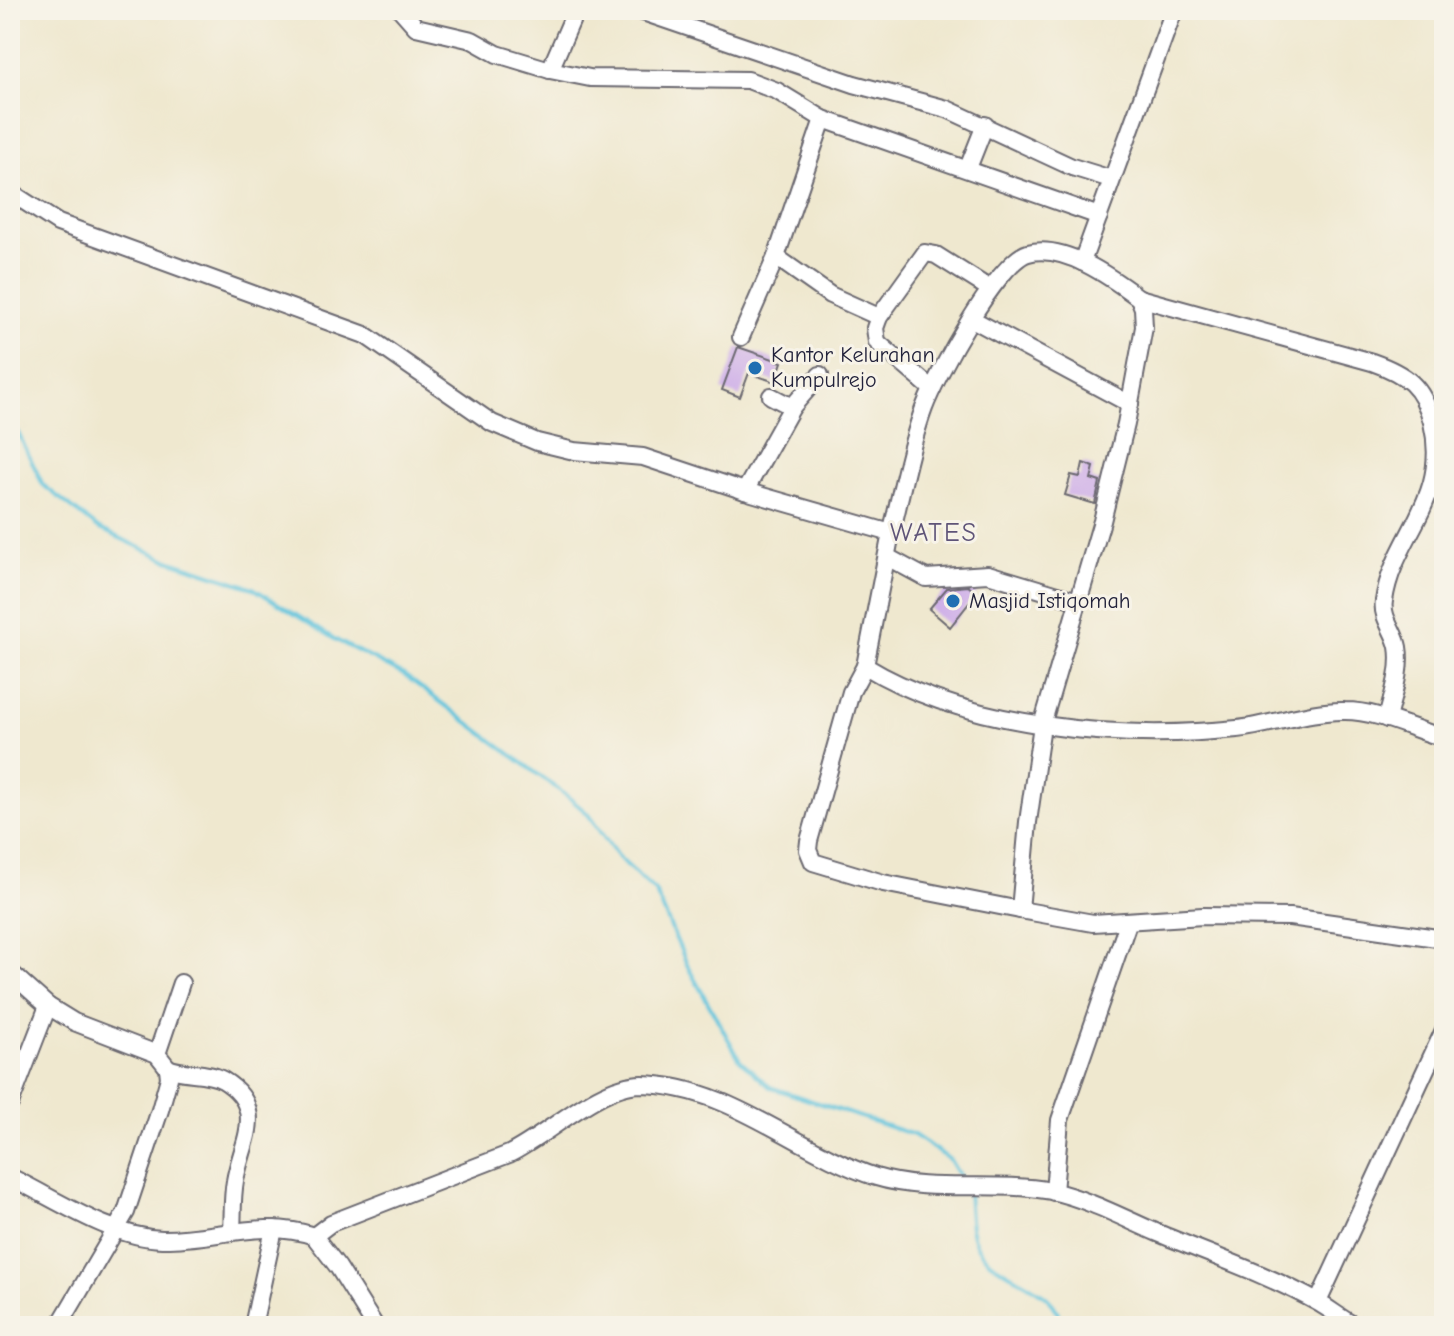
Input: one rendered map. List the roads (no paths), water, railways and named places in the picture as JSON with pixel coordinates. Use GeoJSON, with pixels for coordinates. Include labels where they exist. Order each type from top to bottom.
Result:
{"type":"FeatureCollection","features":[{"type":"Feature","properties":{"kind":"street"},"geometry":{"type":"LineString","coordinates":[[401,10],[416,27],[472,40],[497,54],[550,70],[590,78],[748,80],[777,91],[823,119],[1099,216]]}},
{"type":"Feature","properties":{"kind":"street"},"geometry":{"type":"LineString","coordinates":[[550,70],[576,10]]}},
{"type":"Feature","properties":{"kind":"street"},"geometry":{"type":"LineString","coordinates":[[637,10],[985,125],[1050,157],[1111,179]]}},
{"type":"Feature","properties":{"kind":"street"},"geometry":{"type":"LineString","coordinates":[[1082,262],[1174,10]]}},
{"type":"Feature","properties":{"kind":"street"},"geometry":{"type":"LineString","coordinates":[[741,337],[776,257],[823,119]]}},
{"type":"Feature","properties":{"kind":"street"},"geometry":{"type":"LineString","coordinates":[[968,168],[985,125]]}},
{"type":"Feature","properties":{"kind":"street"},"geometry":{"type":"LineString","coordinates":[[10,192],[58,223],[365,335],[492,423],[513,433],[553,447],[643,457],[745,491],[891,533]]}},
{"type":"Feature","properties":{"kind":"street"},"geometry":{"type":"LineString","coordinates":[[1387,719],[1399,656],[1383,606],[1390,581],[1429,493],[1436,461],[1436,439],[1427,402],[1417,386],[1402,373],[1372,362],[1139,298],[1082,262],[1042,251],[1028,253],[1009,264],[990,289],[932,389],[891,533],[889,558],[865,666],[851,692],[808,850],[813,862],[883,883],[1076,922],[1128,923],[1203,916],[1290,917],[1444,939]]}},
{"type":"Feature","properties":{"kind":"street"},"geometry":{"type":"LineString","coordinates":[[932,389],[877,342],[875,328],[879,317],[925,253],[942,259],[990,289]]}},
{"type":"Feature","properties":{"kind":"street"},"geometry":{"type":"LineString","coordinates":[[776,257],[830,295],[879,317]]}},
{"type":"Feature","properties":{"kind":"street"},"geometry":{"type":"LineString","coordinates":[[1020,910],[1028,822],[1042,725],[1102,521],[1130,404],[1145,317],[1139,298]]}},
{"type":"Feature","properties":{"kind":"street"},"geometry":{"type":"LineString","coordinates":[[972,319],[1130,404]]}},
{"type":"Feature","properties":{"kind":"street"},"geometry":{"type":"LineString","coordinates":[[745,491],[792,407],[820,375]]}},
{"type":"Feature","properties":{"kind":"street"},"geometry":{"type":"LineString","coordinates":[[771,396],[792,407]]}},
{"type":"Feature","properties":{"kind":"street"},"geometry":{"type":"LineString","coordinates":[[889,558],[926,578],[988,574],[1078,601]]}},
{"type":"Feature","properties":{"kind":"street"},"geometry":{"type":"LineString","coordinates":[[865,666],[902,685],[978,713],[1042,725],[1130,732],[1197,732],[1265,726],[1344,711],[1387,719],[1444,738]]}},
{"type":"Feature","properties":{"kind":"street"},"geometry":{"type":"LineString","coordinates":[[1054,1192],[1060,1120],[1128,923]]}},
{"type":"Feature","properties":{"kind":"street"},"geometry":{"type":"LineString","coordinates":[[10,972],[48,1006],[74,1022],[157,1054],[168,1068],[169,1078],[160,1110],[118,1230],[59,1326]]}},
{"type":"Feature","properties":{"kind":"street"},"geometry":{"type":"LineString","coordinates":[[157,1054],[181,983]]}},
{"type":"Feature","properties":{"kind":"street"},"geometry":{"type":"LineString","coordinates":[[10,1104],[48,1006]]}},
{"type":"Feature","properties":{"kind":"street"},"geometry":{"type":"LineString","coordinates":[[1318,1302],[1438,1059],[1444,1030]]}},
{"type":"Feature","properties":{"kind":"street"},"geometry":{"type":"LineString","coordinates":[[168,1068],[222,1079],[247,1104],[249,1116],[243,1160],[234,1182],[232,1231]]}},
{"type":"Feature","properties":{"kind":"street"},"geometry":{"type":"LineString","coordinates":[[10,1177],[118,1230],[164,1239],[274,1229],[314,1236],[356,1213],[509,1154],[625,1086],[660,1086],[714,1098],[878,1178],[976,1183],[1054,1192],[1110,1211],[1318,1302],[1355,1326]]}},
{"type":"Feature","properties":{"kind":"street"},"geometry":{"type":"LineString","coordinates":[[253,1326],[274,1229]]}},
{"type":"Feature","properties":{"kind":"street"},"geometry":{"type":"LineString","coordinates":[[314,1236],[375,1326]]}},
{"type":"Feature","properties":{"kind":"waterway"},"geometry":{"type":"LineString","coordinates":[[10,416],[43,485],[98,528],[165,559],[253,588],[336,640],[404,675],[567,796],[587,813],[617,856],[655,891],[689,969],[740,1060],[770,1087],[914,1135],[950,1160],[962,1180]]}},
{"type":"Feature","properties":{"kind":"waterway"},"geometry":{"type":"LineString","coordinates":[[968,1191],[972,1231],[981,1252],[1002,1270],[1051,1302],[1058,1313],[1060,1326]]}},
{"type":"Feature","properties":{"kind":"place","name":"Kantor Kelurahan Kumpulrejo"},"geometry":{"type":"Point","coordinates":[755,368]}},
{"type":"Feature","properties":{"kind":"place","name":"Masjid Istiqomah"},"geometry":{"type":"Point","coordinates":[953,601]}},
{"type":"Feature","properties":{"kind":"district","name":"WATES"},"geometry":{"type":"Point","coordinates":[934,533]}}]}
